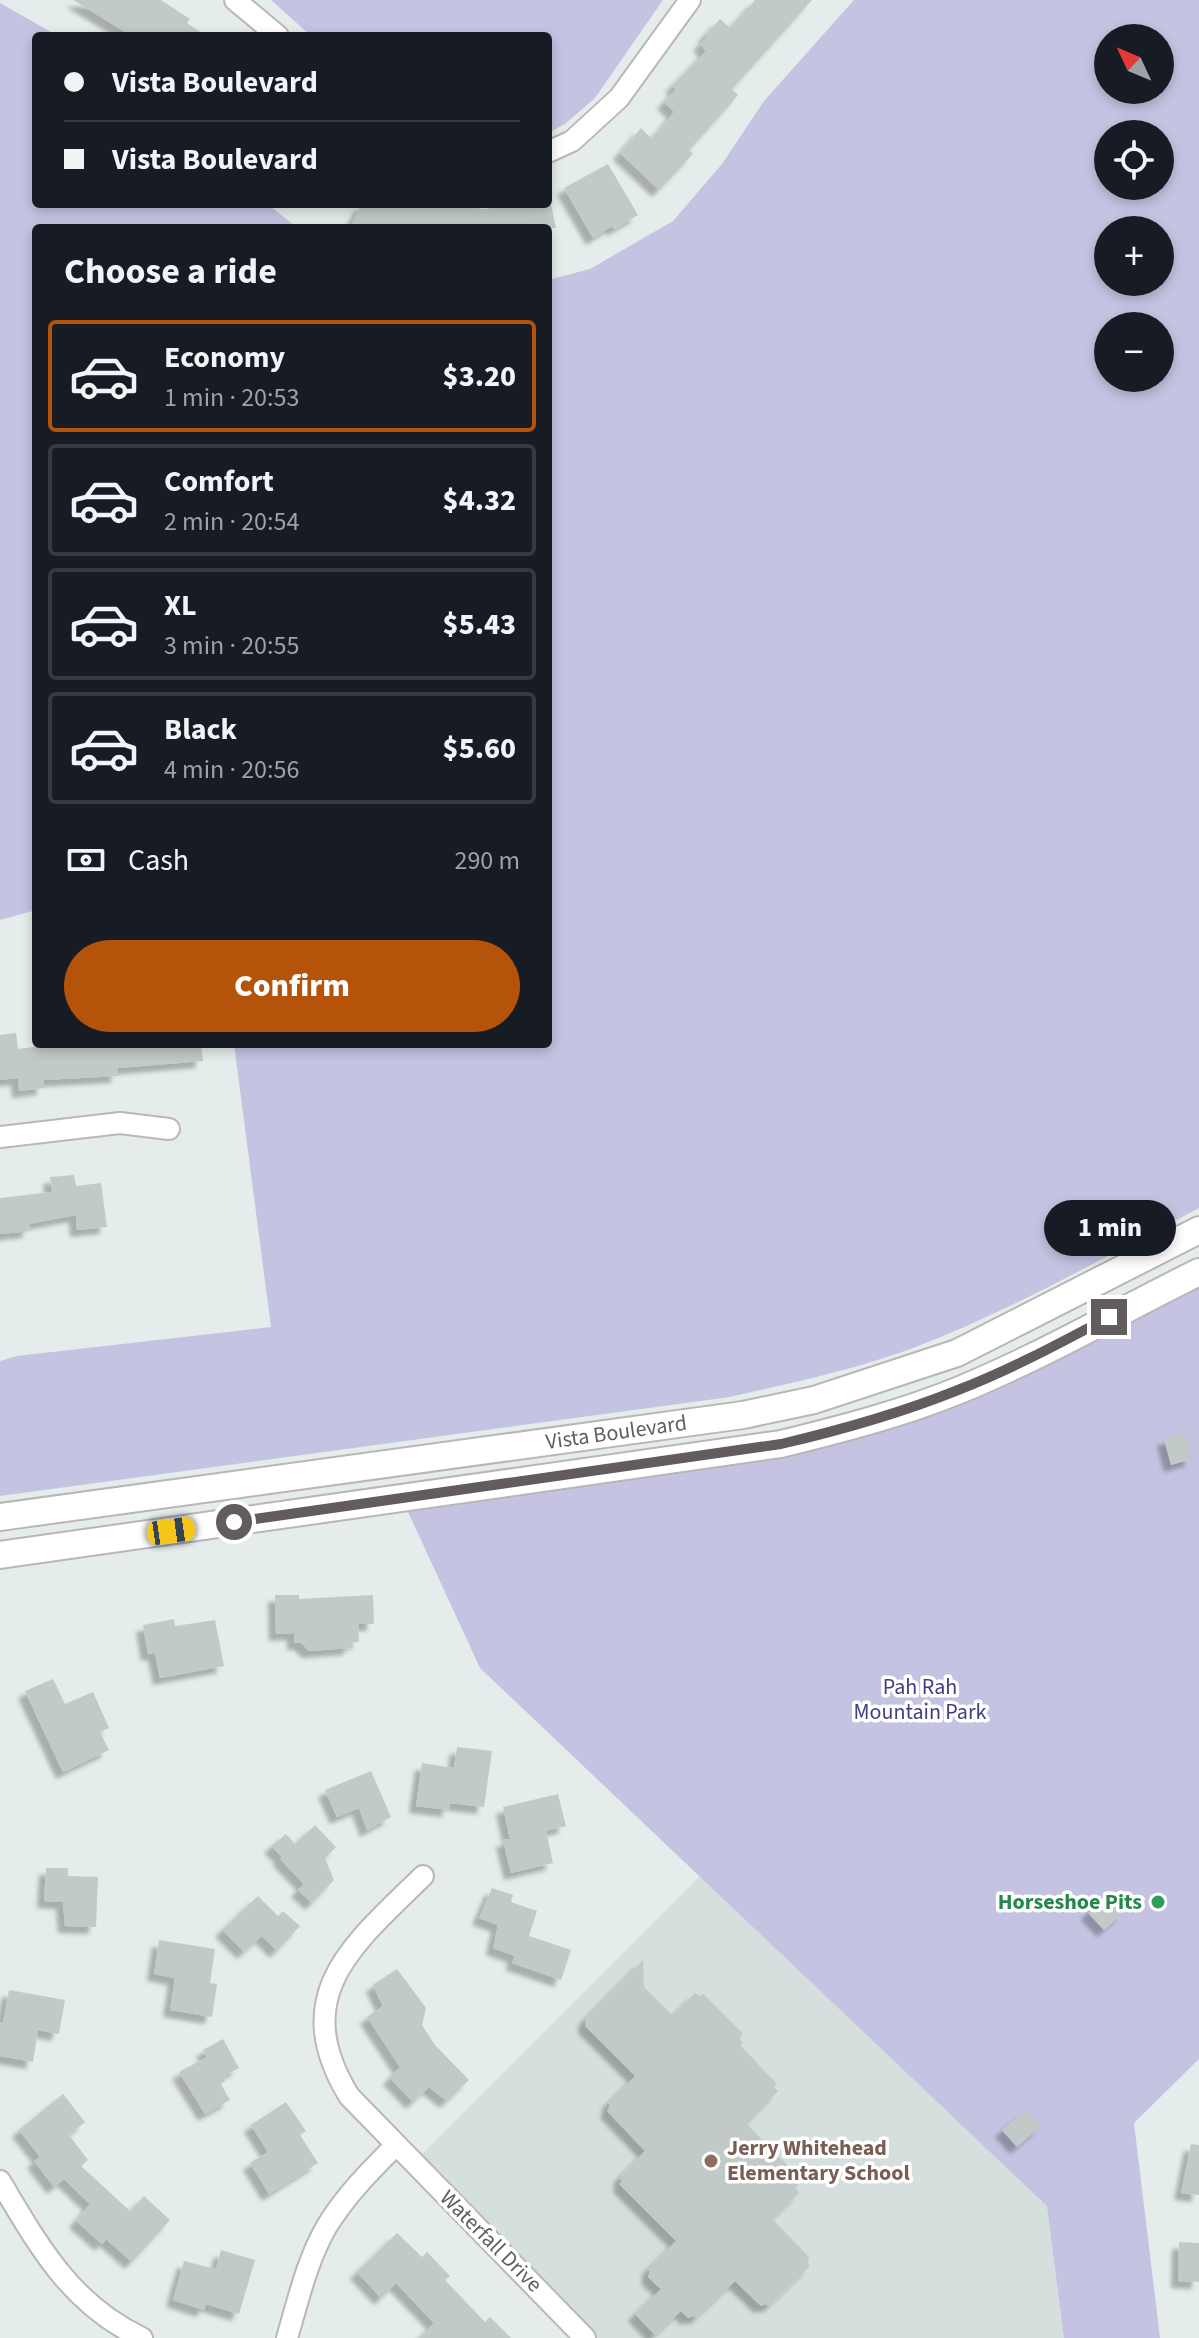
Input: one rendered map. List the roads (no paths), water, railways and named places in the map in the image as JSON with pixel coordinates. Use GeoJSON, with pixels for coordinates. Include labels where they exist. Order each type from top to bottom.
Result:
{"type":"FeatureCollection","features":[{"type":"Feature","properties":{"kind":"main road","name":"Vista Boulevard"},"geometry":{"type":"LineString","coordinates":[[0,1517],[743,1415],[814,1400],[957,1353],[1199,1230]]}},
{"type":"Feature","properties":{"kind":"main road","name":"Vista Boulevard"},"geometry":{"type":"LineString","coordinates":[[0,1555],[781,1444],[846,1429],[961,1389],[1031,1358],[1199,1272]]}},
{"type":"Feature","properties":{"kind":"street"},"geometry":{"type":"LineString","coordinates":[[235,0],[273,32]]}},
{"type":"Feature","properties":{"kind":"street"},"geometry":{"type":"LineString","coordinates":[[552,150],[572,141],[619,98],[690,0]]}},
{"type":"Feature","properties":{"kind":"street"},"geometry":{"type":"LineString","coordinates":[[0,1137],[120,1123],[169,1129]]}},
{"type":"Feature","properties":{"kind":"street","name":"Waterfall Drive"},"geometry":{"type":"LineString","coordinates":[[423,1876],[346,1954],[334,1977],[326,2002],[325,2028],[328,2052],[336,2075],[349,2096],[585,2338]]}},
{"type":"Feature","properties":{"kind":"street"},"geometry":{"type":"LineString","coordinates":[[287,2338],[310,2262],[326,2228],[345,2198],[396,2145]]}},
{"type":"Feature","properties":{"kind":"street"},"geometry":{"type":"LineString","coordinates":[[0,2181],[47,2258],[69,2286],[96,2310],[142,2338]]}},
{"type":"Feature","properties":{"kind":"place","name":"Horseshoe Pits"},"geometry":{"type":"Point","coordinates":[1158,1902]}},
{"type":"Feature","properties":{"kind":"place","name":"Jerry Whitehead Elementary School"},"geometry":{"type":"Point","coordinates":[711,2161]}},
{"type":"Feature","properties":{"kind":"park label","name":"Pah Rah Mountain Park"},"geometry":{"type":"Point","coordinates":[920,1700]}}]}
